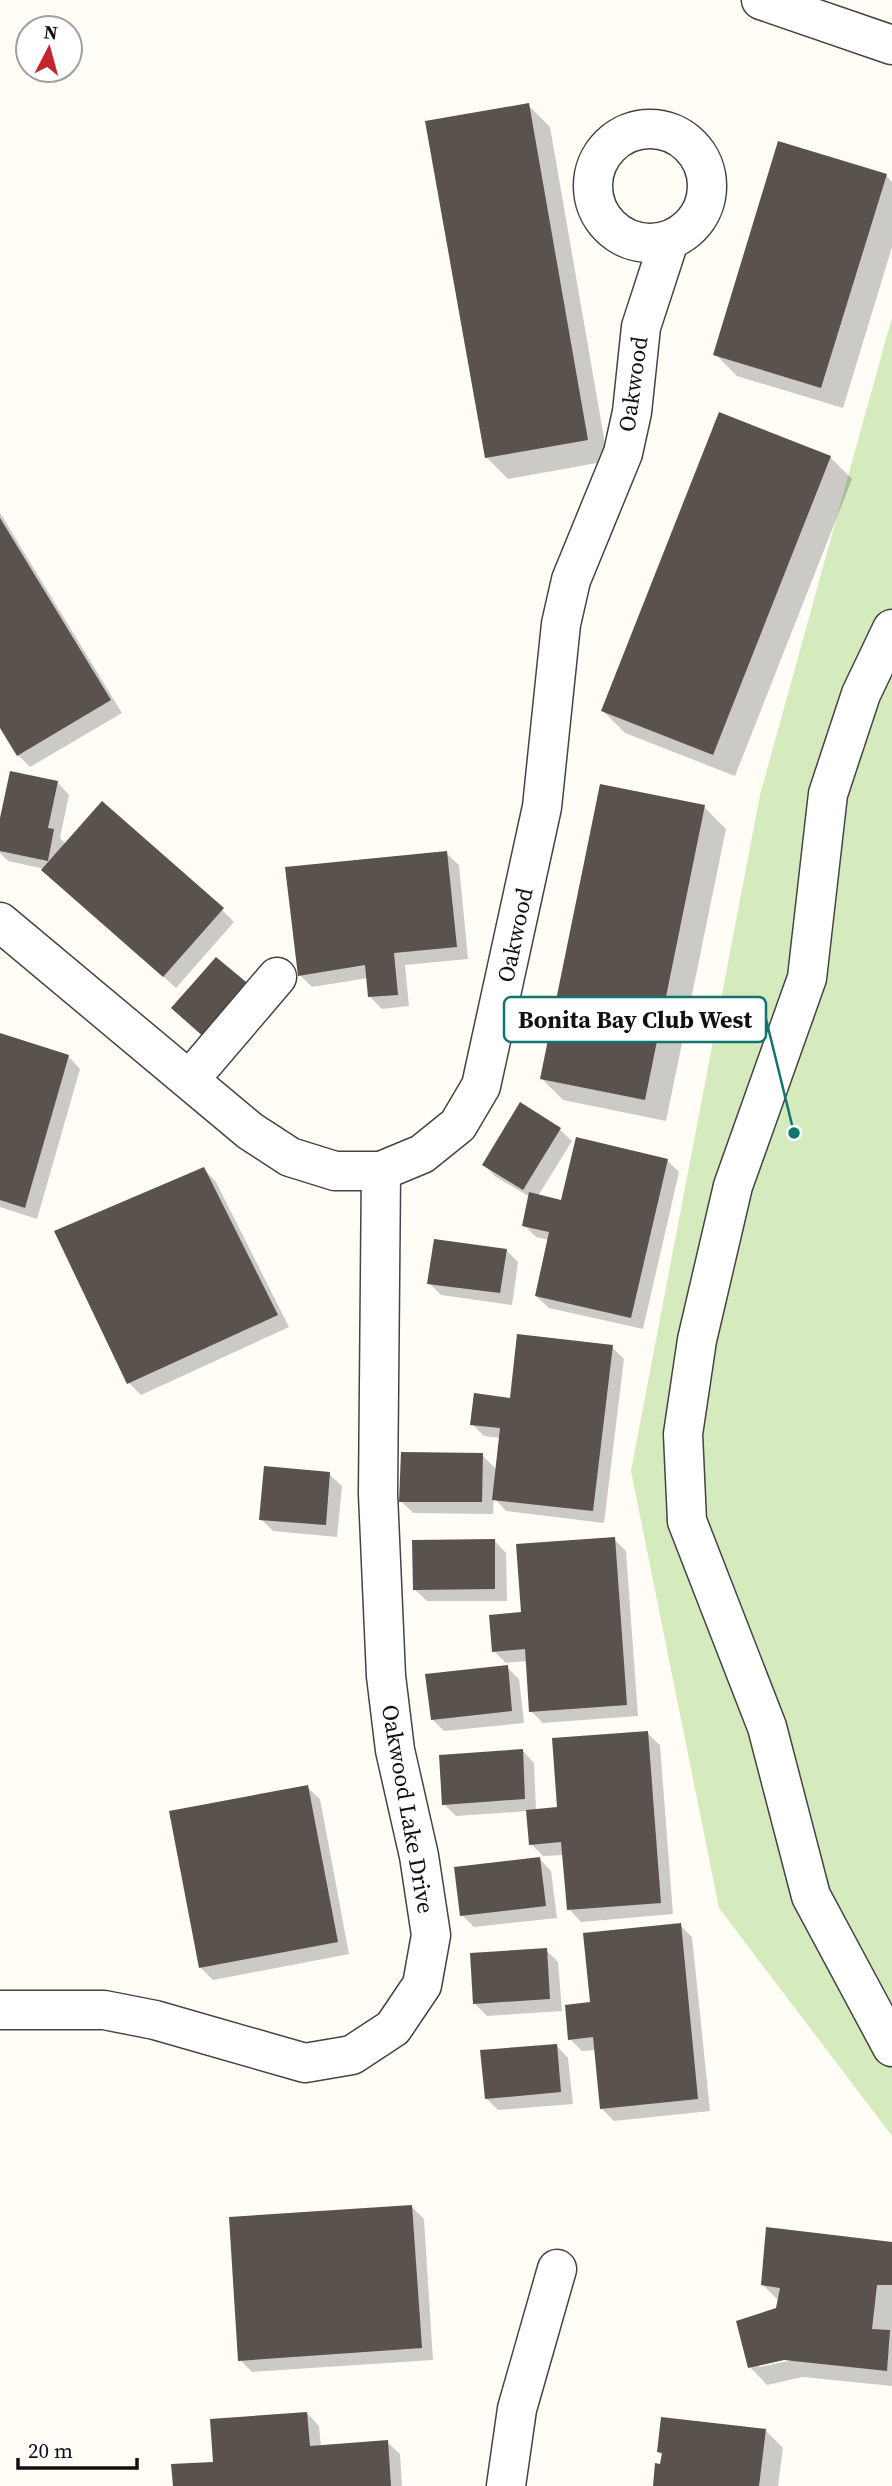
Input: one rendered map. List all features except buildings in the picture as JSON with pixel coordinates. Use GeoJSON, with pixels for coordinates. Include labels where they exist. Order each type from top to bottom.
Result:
{"type":"FeatureCollection","features":[{"type":"Feature","properties":{"kind":"street"},"geometry":{"type":"LineString","coordinates":[[761,0],[892,45]]}},
{"type":"Feature","properties":{"kind":"street","name":"Oakwood"},"geometry":{"type":"LineString","coordinates":[[0,922],[250,1131],[290,1157],[335,1171],[381,1171],[422,1154],[458,1125],[481,1086],[542,807],[550,713],[570,580],[622,453],[632,412],[640,327],[669,240]]}},
{"type":"Feature","properties":{"kind":"street"},"geometry":{"type":"LineString","coordinates":[[892,629],[862,695],[828,794],[807,978],[733,1186],[697,1340],[683,1434],[687,1521],[767,1727],[811,1896],[892,2048]]}},
{"type":"Feature","properties":{"kind":"street"},"geometry":{"type":"LineString","coordinates":[[190,1079],[277,977]]}},
{"type":"Feature","properties":{"kind":"street","name":"Oakwood Lake Drive"},"geometry":{"type":"LineString","coordinates":[[0,2010],[104,2010],[155,2020],[305,2063],[352,2055],[394,2028],[422,1985],[430,1935],[419,1856],[395,1750],[386,1676],[378,1494],[381,1171]]}},
{"type":"Feature","properties":{"kind":"street"},"geometry":{"type":"LineString","coordinates":[[506,2486],[517,2409],[557,2269]]}},
{"type":"Feature","properties":{"kind":"green space"},"geometry":{"type":"Polygon","coordinates":[[[892,317],[892,2136],[719,1908],[631,1471],[760,795],[892,317]]]}},
{"type":"Feature","properties":{"kind":"place","name":"Bonita Bay Club West"},"geometry":{"type":"Point","coordinates":[794,1133]}}]}
